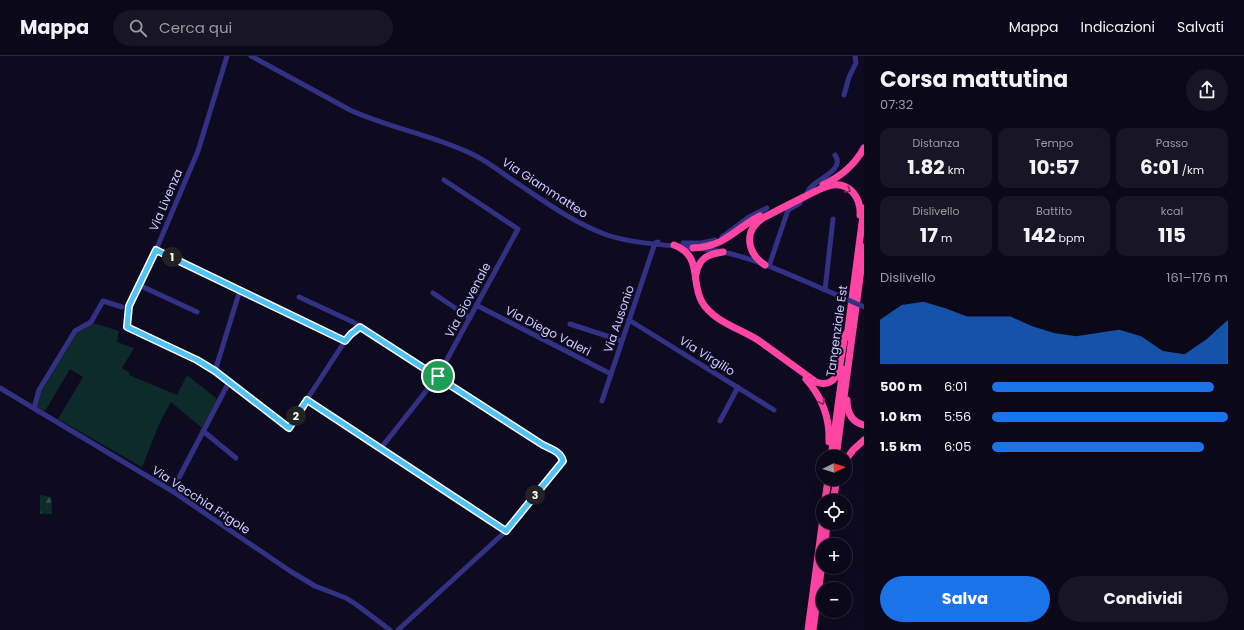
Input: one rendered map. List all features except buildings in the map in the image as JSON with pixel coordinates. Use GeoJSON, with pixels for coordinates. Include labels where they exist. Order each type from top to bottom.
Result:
{"type":"FeatureCollection","features":[{"type":"Feature","properties":{"kind":"highway"},"geometry":{"type":"LineString","coordinates":[[694,248],[721,242],[757,218],[844,173],[857,160],[864,148]]}},
{"type":"Feature","properties":{"kind":"highway"},"geometry":{"type":"LineString","coordinates":[[767,266],[760,262],[750,247],[751,231],[755,224],[767,216],[822,188],[830,186],[839,185],[848,188],[857,197],[860,208],[858,239],[862,245]]}},
{"type":"Feature","properties":{"kind":"highway","name":"Tangenziale Est"},"geometry":{"type":"LineString","coordinates":[[832,450],[848,332],[862,245],[864,208]]}},
{"type":"Feature","properties":{"kind":"highway"},"geometry":{"type":"LineString","coordinates":[[674,245],[684,250],[691,259],[695,270],[698,292],[703,303],[713,314],[754,337],[816,382],[824,384],[832,381],[838,373],[845,335],[848,332]]}},
{"type":"Feature","properties":{"kind":"highway","name":"Tangenziale Est"},"geometry":{"type":"LineString","coordinates":[[837,450],[863,259],[862,245]]}},
{"type":"Feature","properties":{"kind":"highway"},"geometry":{"type":"LineString","coordinates":[[696,282],[697,269],[702,259],[708,255],[723,252]]}},
{"type":"Feature","properties":{"kind":"highway"},"geometry":{"type":"LineString","coordinates":[[851,347],[852,353],[847,407],[851,417],[864,425]]}},
{"type":"Feature","properties":{"kind":"highway"},"geometry":{"type":"LineString","coordinates":[[799,371],[815,389],[825,409],[829,429],[828,450]]}},
{"type":"Feature","properties":{"kind":"highway"},"geometry":{"type":"LineString","coordinates":[[852,451],[864,440]]}},
{"type":"Feature","properties":{"kind":"highway"},"geometry":{"type":"LineString","coordinates":[[808,630],[821,530]]}},
{"type":"Feature","properties":{"kind":"highway"},"geometry":{"type":"LineString","coordinates":[[813,630],[821,574]]}},
{"type":"Feature","properties":{"kind":"street","name":"Via Livenza"},"geometry":{"type":"LineString","coordinates":[[227,56],[198,151],[156,250],[129,306],[127,327],[197,360],[215,371],[289,428],[307,400]]}},
{"type":"Feature","properties":{"kind":"street","name":"Via Giammatteo"},"geometry":{"type":"LineString","coordinates":[[251,56],[365,117],[434,139],[474,155],[558,210],[588,227],[619,238],[723,252],[740,256],[864,307]]}},
{"type":"Feature","properties":{"kind":"street"},"geometry":{"type":"LineString","coordinates":[[844,95],[849,77],[856,63],[855,56]]}},
{"type":"Feature","properties":{"kind":"street"},"geometry":{"type":"LineString","coordinates":[[808,191],[836,166],[837,157],[835,155]]}},
{"type":"Feature","properties":{"kind":"street","name":"Via Giovenale"},"geometry":{"type":"LineString","coordinates":[[381,448],[438,376],[518,229],[444,180]]}},
{"type":"Feature","properties":{"kind":"street"},"geometry":{"type":"LineString","coordinates":[[767,266],[788,210],[800,203]]}},
{"type":"Feature","properties":{"kind":"street"},"geometry":{"type":"LineString","coordinates":[[655,243],[662,241],[694,244],[716,240],[749,217],[768,208]]}},
{"type":"Feature","properties":{"kind":"street"},"geometry":{"type":"LineString","coordinates":[[825,290],[833,219]]}},
{"type":"Feature","properties":{"kind":"street","name":"Via Ausonio"},"geometry":{"type":"LineString","coordinates":[[602,401],[655,243]]}},
{"type":"Feature","properties":{"kind":"street"},"geometry":{"type":"LineString","coordinates":[[156,250],[345,341]]}},
{"type":"Feature","properties":{"kind":"street"},"geometry":{"type":"LineString","coordinates":[[139,285],[197,312]]}},
{"type":"Feature","properties":{"kind":"street"},"geometry":{"type":"LineString","coordinates":[[215,371],[240,290]]}},
{"type":"Feature","properties":{"kind":"street"},"geometry":{"type":"LineString","coordinates":[[433,293],[470,318]]}},
{"type":"Feature","properties":{"kind":"street"},"geometry":{"type":"LineString","coordinates":[[300,296],[353,322],[562,456],[563,461],[506,531],[398,630]]}},
{"type":"Feature","properties":{"kind":"street"},"geometry":{"type":"LineString","coordinates":[[34,408],[39,390],[75,331],[91,322],[103,301],[122,307]]}},
{"type":"Feature","properties":{"kind":"street","name":"Via Diego Valeri"},"geometry":{"type":"LineString","coordinates":[[476,305],[611,374]]}},
{"type":"Feature","properties":{"kind":"street","name":"Via Virgilio"},"geometry":{"type":"LineString","coordinates":[[629,320],[774,410]]}},
{"type":"Feature","properties":{"kind":"street"},"geometry":{"type":"LineString","coordinates":[[570,324],[622,341]]}},
{"type":"Feature","properties":{"kind":"street"},"geometry":{"type":"LineString","coordinates":[[360,327],[345,341],[307,400],[506,531]]}},
{"type":"Feature","properties":{"kind":"street"},"geometry":{"type":"LineString","coordinates":[[172,491],[229,382]]}},
{"type":"Feature","properties":{"kind":"street"},"geometry":{"type":"LineString","coordinates":[[720,421],[738,387]]}},
{"type":"Feature","properties":{"kind":"street","name":"Via Vecchia Frigole"},"geometry":{"type":"LineString","coordinates":[[0,388],[172,491],[290,571],[315,586],[346,598],[390,630]]}},
{"type":"Feature","properties":{"kind":"street"},"geometry":{"type":"LineString","coordinates":[[203,431],[236,458]]}},
{"type":"Feature","properties":{"kind":"green space"},"geometry":{"type":"Polygon","coordinates":[[[93,323],[119,331],[117,342],[134,348],[122,368],[130,373],[129,375],[177,395],[187,375],[217,399],[202,428],[171,402],[160,422],[142,467],[58,419],[83,377],[70,369],[45,411],[37,407],[39,395],[76,334],[93,323]]]}},
{"type":"Feature","properties":{"kind":"green space"},"geometry":{"type":"Polygon","coordinates":[[[40,495],[51,497],[52,514],[40,514],[40,495]]]}},
{"type":"Feature","properties":{"kind":"route"},"geometry":{"type":"LineString","coordinates":[[156,250],[345,341],[360,327],[438,376],[562,456],[563,461],[506,531],[307,400],[289,428],[215,371],[197,360],[127,327],[129,306],[156,250]]}}]}
